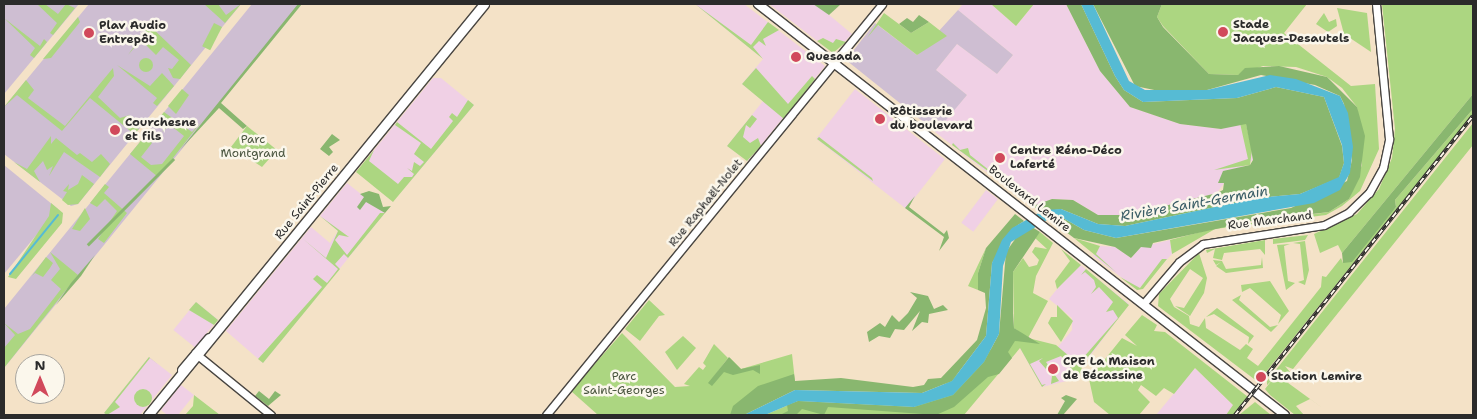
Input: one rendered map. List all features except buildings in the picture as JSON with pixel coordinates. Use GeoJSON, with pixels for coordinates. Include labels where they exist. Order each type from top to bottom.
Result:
{"type":"FeatureCollection","features":[{"type":"Feature","properties":{"kind":"main road","name":"Rue Saint-Pierre"},"geometry":{"type":"LineString","coordinates":[[197,355],[484,4]]}},
{"type":"Feature","properties":{"kind":"main road","name":"Boulevard Lemire"},"geometry":{"type":"LineString","coordinates":[[758,4],[1028,212],[1285,415]]}},
{"type":"Feature","properties":{"kind":"main road"},"geometry":{"type":"LineString","coordinates":[[148,415],[197,355]]}},
{"type":"Feature","properties":{"kind":"street","name":"Rue Raphaël-Nolet"},"geometry":{"type":"LineString","coordinates":[[546,415],[882,4]]}},
{"type":"Feature","properties":{"kind":"street","name":"Rue Marchand"},"geometry":{"type":"LineString","coordinates":[[1144,303],[1177,264],[1202,244],[1321,226],[1346,214],[1369,193],[1383,168],[1389,136],[1376,4]]}},
{"type":"Feature","properties":{"kind":"street"},"geometry":{"type":"LineString","coordinates":[[197,355],[271,415]]}},
{"type":"Feature","properties":{"kind":"shaded area"},"geometry":{"type":"Polygon","coordinates":[[[4,4],[79,4],[4,94],[4,4]]]}},
{"type":"Feature","properties":{"kind":"shaded area"},"geometry":{"type":"Polygon","coordinates":[[[89,4],[241,4],[78,204],[71,206],[4,154],[4,107],[89,4]]]}},
{"type":"Feature","properties":{"kind":"shaded area"},"geometry":{"type":"Polygon","coordinates":[[[252,4],[300,4],[4,368],[4,309],[252,4]]]}},
{"type":"Feature","properties":{"kind":"shaded area"},"geometry":{"type":"Polygon","coordinates":[[[695,4],[744,4],[825,66],[748,161],[727,146],[763,101],[742,84],[763,59],[695,4]]]}},
{"type":"Feature","properties":{"kind":"shaded area"},"geometry":{"type":"Polygon","coordinates":[[[769,4],[816,4],[852,34],[833,53],[769,4]]]}},
{"type":"Feature","properties":{"kind":"shaded area"},"geometry":{"type":"Polygon","coordinates":[[[963,4],[991,4],[1016,26],[1034,4],[1066,4],[1100,71],[1130,107],[1180,124],[1221,129],[1236,123],[1246,124],[1253,160],[1218,183],[1224,183],[1217,193],[1128,215],[1098,215],[1073,200],[1052,199],[1032,207],[935,132],[967,95],[936,70],[957,44],[997,74],[1013,55],[958,10],[963,4]]]}},
{"type":"Feature","properties":{"kind":"shaded area"},"geometry":{"type":"Polygon","coordinates":[[[958,10],[1013,55],[997,74],[957,44],[936,70],[967,95],[936,132],[846,60],[875,23],[917,55],[958,10]]]}},
{"type":"Feature","properties":{"kind":"shaded area"},"geometry":{"type":"Polygon","coordinates":[[[433,78],[441,78],[474,105],[403,190],[366,160],[433,78]]]}},
{"type":"Feature","properties":{"kind":"shaded area"},"geometry":{"type":"Polygon","coordinates":[[[855,89],[945,159],[906,209],[816,139],[855,89]]]}},
{"type":"Feature","properties":{"kind":"shaded area"},"geometry":{"type":"Polygon","coordinates":[[[4,165],[58,209],[4,274],[4,165]]]}},
{"type":"Feature","properties":{"kind":"shaded area"},"geometry":{"type":"Polygon","coordinates":[[[347,183],[385,213],[263,363],[226,331],[311,227],[330,243],[338,231],[320,216],[347,183]]]}},
{"type":"Feature","properties":{"kind":"shaded area"},"geometry":{"type":"Polygon","coordinates":[[[986,190],[998,199],[973,232],[961,223],[986,190]]]}},
{"type":"Feature","properties":{"kind":"shaded area"},"geometry":{"type":"Polygon","coordinates":[[[1170,240],[1172,254],[1138,290],[1093,256],[1100,246],[1115,247],[1131,258],[1141,247],[1170,240]]]}},
{"type":"Feature","properties":{"kind":"shaded area"},"geometry":{"type":"Polygon","coordinates":[[[1078,263],[1129,304],[1082,367],[1057,348],[1072,330],[1072,318],[1049,299],[1078,263]]]}},
{"type":"Feature","properties":{"kind":"shaded area"},"geometry":{"type":"Polygon","coordinates":[[[196,302],[218,320],[195,348],[173,330],[196,302]]]}},
{"type":"Feature","properties":{"kind":"shaded area","name":"CPE La Maison de Bécassine"},"geometry":{"type":"Polygon","coordinates":[[[1020,348],[1053,350],[1080,373],[1079,378],[1042,387],[1020,348]]]}},
{"type":"Feature","properties":{"kind":"shaded area"},"geometry":{"type":"Polygon","coordinates":[[[149,357],[172,375],[140,415],[107,415],[104,413],[149,357]]]}},
{"type":"Feature","properties":{"kind":"shaded area"},"geometry":{"type":"Polygon","coordinates":[[[1195,368],[1234,406],[1226,415],[1156,415],[1195,368]]]}},
{"type":"Feature","properties":{"kind":"shaded area"},"geometry":{"type":"Polygon","coordinates":[[[181,385],[194,395],[178,415],[167,415],[161,410],[181,385]]]}},
{"type":"Feature","properties":{"kind":"green space"},"geometry":{"type":"Polygon","coordinates":[[[37,4],[45,4],[58,14],[66,4],[75,8],[53,35],[50,33],[57,23],[37,4]]]}},
{"type":"Feature","properties":{"kind":"green space"},"geometry":{"type":"Polygon","coordinates":[[[204,4],[218,4],[226,15],[241,4],[225,23],[204,4]]]}},
{"type":"Feature","properties":{"kind":"green space"},"geometry":{"type":"Polygon","coordinates":[[[298,4],[302,4],[221,103],[247,126],[243,129],[219,108],[180,150],[298,4]]]}},
{"type":"Feature","properties":{"kind":"green space"},"geometry":{"type":"Polygon","coordinates":[[[695,4],[751,45],[768,22],[779,30],[763,39],[766,46],[759,41],[753,47],[763,59],[695,4]]]}},
{"type":"Feature","properties":{"kind":"green space"},"geometry":{"type":"Polygon","coordinates":[[[813,4],[841,4],[829,15],[813,4]]]}},
{"type":"Feature","properties":{"kind":"green space"},"geometry":{"type":"Polygon","coordinates":[[[991,4],[1034,4],[1016,26],[991,4]]]}},
{"type":"Feature","properties":{"kind":"green space"},"geometry":{"type":"Polygon","coordinates":[[[1066,4],[1081,4],[1115,76],[1124,90],[1143,102],[1237,98],[1276,87],[1324,97],[1342,146],[1344,163],[1339,178],[1300,194],[1258,198],[1125,226],[1098,224],[1061,209],[1041,212],[1033,206],[1052,199],[1073,200],[1098,215],[1128,215],[1217,193],[1223,190],[1224,183],[1218,183],[1223,171],[1250,165],[1253,160],[1246,124],[1221,129],[1180,124],[1130,107],[1100,71],[1066,4]]]}},
{"type":"Feature","properties":{"kind":"green space"},"geometry":{"type":"Polygon","coordinates":[[[1093,4],[1162,4],[1157,17],[1163,27],[1209,74],[1238,75],[1245,68],[1279,66],[1327,77],[1357,107],[1365,136],[1360,177],[1349,199],[1329,212],[1252,221],[1153,243],[1151,248],[1141,247],[1131,258],[1115,247],[1074,238],[1050,220],[1063,218],[1084,230],[1116,238],[1291,208],[1347,181],[1352,160],[1344,104],[1340,96],[1315,85],[1261,75],[1207,90],[1164,92],[1135,86],[1093,4]]]}},
{"type":"Feature","properties":{"kind":"green space"},"geometry":{"type":"Polygon","coordinates":[[[1162,4],[1307,4],[1284,33],[1351,86],[1375,84],[1379,149],[1360,191],[1342,206],[1326,215],[1215,229],[1172,254],[1170,240],[1216,228],[1329,212],[1349,199],[1362,165],[1357,107],[1342,88],[1327,77],[1296,67],[1263,66],[1238,75],[1209,74],[1163,26],[1157,17],[1162,4]]]}},
{"type":"Feature","properties":{"kind":"green space"},"geometry":{"type":"Polygon","coordinates":[[[1382,4],[1473,4],[1473,94],[1342,253],[1338,245],[1320,253],[1314,234],[1357,214],[1379,189],[1392,158],[1395,129],[1382,4]]]}},
{"type":"Feature","properties":{"kind":"green space"},"geometry":{"type":"Polygon","coordinates":[[[1337,8],[1367,13],[1371,52],[1344,34],[1337,8]]]}},
{"type":"Feature","properties":{"kind":"green space"},"geometry":{"type":"Polygon","coordinates":[[[884,13],[911,33],[929,22],[947,36],[917,55],[878,25],[867,38],[884,13]]]}},
{"type":"Feature","properties":{"kind":"green space"},"geometry":{"type":"Polygon","coordinates":[[[1324,13],[1329,22],[1336,19],[1337,26],[1328,32],[1316,24],[1324,13]]]}},
{"type":"Feature","properties":{"kind":"green space"},"geometry":{"type":"Polygon","coordinates":[[[919,15],[929,22],[911,33],[899,24],[907,18],[913,22],[919,15]]]}},
{"type":"Feature","properties":{"kind":"green space"},"geometry":{"type":"Polygon","coordinates":[[[78,17],[80,22],[51,58],[43,59],[78,17]]]}},
{"type":"Feature","properties":{"kind":"green space"},"geometry":{"type":"Polygon","coordinates":[[[4,18],[40,46],[44,39],[47,42],[34,58],[30,55],[35,48],[4,18]]]}},
{"type":"Feature","properties":{"kind":"green space"},"geometry":{"type":"Polygon","coordinates":[[[214,23],[222,27],[210,50],[202,46],[214,23]]]}},
{"type":"Feature","properties":{"kind":"green space"},"geometry":{"type":"Polygon","coordinates":[[[149,25],[191,65],[180,79],[173,78],[168,68],[172,69],[179,60],[163,47],[156,55],[141,40],[128,55],[149,25]]]}},
{"type":"Feature","properties":{"kind":"green space"},"geometry":{"type":"Polygon","coordinates":[[[823,38],[833,43],[836,39],[846,42],[833,53],[817,41],[823,38]]]}},
{"type":"Feature","properties":{"kind":"green space"},"geometry":{"type":"Polygon","coordinates":[[[143,58],[149,58],[153,65],[149,72],[143,72],[139,68],[139,62],[143,58]]]}},
{"type":"Feature","properties":{"kind":"green space"},"geometry":{"type":"Polygon","coordinates":[[[117,65],[150,86],[162,73],[174,86],[157,106],[153,103],[157,98],[117,65]]]}},
{"type":"Feature","properties":{"kind":"green space"},"geometry":{"type":"Polygon","coordinates":[[[113,68],[114,76],[98,97],[120,118],[130,115],[125,124],[139,129],[134,134],[90,98],[62,131],[17,95],[4,107],[26,80],[34,90],[28,98],[65,126],[113,68]]]}},
{"type":"Feature","properties":{"kind":"green space"},"geometry":{"type":"Polygon","coordinates":[[[756,68],[788,104],[812,76],[815,79],[784,119],[742,84],[756,68]]]}},
{"type":"Feature","properties":{"kind":"green space"},"geometry":{"type":"Polygon","coordinates":[[[182,89],[189,95],[176,114],[168,106],[182,89]]]}},
{"type":"Feature","properties":{"kind":"green space"},"geometry":{"type":"Polygon","coordinates":[[[1473,94],[1473,109],[1395,200],[1396,207],[1352,262],[1343,263],[1342,253],[1473,94]]]}},
{"type":"Feature","properties":{"kind":"green space"},"geometry":{"type":"Polygon","coordinates":[[[468,100],[474,105],[393,202],[356,172],[374,150],[369,161],[398,184],[404,177],[412,177],[414,174],[407,168],[412,171],[414,162],[420,166],[424,162],[414,154],[421,143],[395,125],[397,122],[431,149],[453,121],[449,117],[452,113],[457,117],[468,100]]]}},
{"type":"Feature","properties":{"kind":"green space"},"geometry":{"type":"Polygon","coordinates":[[[1473,109],[1473,114],[1258,382],[1158,306],[1159,294],[1199,253],[1207,278],[1204,293],[1190,316],[1175,306],[1184,308],[1203,278],[1190,269],[1170,299],[1174,307],[1189,316],[1190,324],[1199,327],[1205,318],[1206,328],[1240,350],[1246,344],[1253,349],[1247,358],[1258,366],[1321,287],[1322,276],[1326,277],[1341,258],[1343,263],[1396,207],[1395,200],[1473,109]]]}},
{"type":"Feature","properties":{"kind":"green space"},"geometry":{"type":"Polygon","coordinates":[[[164,112],[192,132],[202,121],[158,177],[130,154],[149,131],[145,137],[152,143],[141,157],[151,165],[162,164],[184,136],[170,125],[162,132],[169,121],[163,115],[154,124],[164,112]]]}},
{"type":"Feature","properties":{"kind":"green space"},"geometry":{"type":"Polygon","coordinates":[[[752,115],[757,119],[750,128],[746,125],[743,137],[750,143],[758,138],[761,146],[747,161],[727,146],[752,115]]]}},
{"type":"Feature","properties":{"kind":"green space"},"geometry":{"type":"Polygon","coordinates":[[[1240,123],[1246,124],[1252,150],[1250,165],[1214,170],[1248,159],[1240,123]]]}},
{"type":"Feature","properties":{"kind":"green space"},"geometry":{"type":"Polygon","coordinates":[[[1473,123],[1473,145],[1293,369],[1285,366],[1290,372],[1284,380],[1328,412],[1310,399],[1296,406],[1304,415],[1295,415],[1265,389],[1272,380],[1267,385],[1267,381],[1473,123]]]}},
{"type":"Feature","properties":{"kind":"green space","name":"Parc Montgrand"},"geometry":{"type":"Polygon","coordinates":[[[247,126],[277,150],[262,167],[231,147],[247,126]]]}},
{"type":"Feature","properties":{"kind":"green space"},"geometry":{"type":"Polygon","coordinates":[[[332,134],[340,140],[329,147],[333,152],[329,156],[320,149],[332,134]]]}},
{"type":"Feature","properties":{"kind":"green space"},"geometry":{"type":"Polygon","coordinates":[[[51,136],[51,144],[56,138],[77,155],[80,153],[92,162],[101,154],[110,164],[100,177],[64,152],[49,176],[53,166],[47,170],[43,161],[34,171],[40,182],[14,162],[27,169],[51,136]]]}},
{"type":"Feature","properties":{"kind":"green space"},"geometry":{"type":"Polygon","coordinates":[[[819,137],[872,178],[873,181],[817,139],[819,137]]]}},
{"type":"Feature","properties":{"kind":"green space"},"geometry":{"type":"Polygon","coordinates":[[[953,143],[960,150],[968,148],[970,155],[1014,190],[952,145],[953,143]]]}},
{"type":"Feature","properties":{"kind":"green space"},"geometry":{"type":"Polygon","coordinates":[[[173,158],[175,160],[89,246],[87,244],[173,158]]]}},
{"type":"Feature","properties":{"kind":"green space"},"geometry":{"type":"Polygon","coordinates":[[[82,175],[94,184],[78,204],[68,205],[62,200],[67,192],[63,191],[69,184],[68,190],[78,184],[82,175]]]}},
{"type":"Feature","properties":{"kind":"green space"},"geometry":{"type":"Polygon","coordinates":[[[105,184],[109,187],[104,193],[127,213],[104,243],[98,239],[117,211],[105,199],[97,207],[90,203],[105,184]]]}},
{"type":"Feature","properties":{"kind":"green space"},"geometry":{"type":"Polygon","coordinates":[[[369,191],[379,194],[383,207],[391,206],[385,213],[366,202],[360,210],[357,207],[364,197],[360,194],[369,191]]]}},
{"type":"Feature","properties":{"kind":"green space"},"geometry":{"type":"Polygon","coordinates":[[[915,196],[909,207],[944,234],[947,230],[949,238],[939,251],[944,237],[905,208],[915,196]]]}},
{"type":"Feature","properties":{"kind":"green space"},"geometry":{"type":"Polygon","coordinates":[[[51,203],[63,213],[62,223],[16,279],[8,277],[49,216],[51,203]]]}},
{"type":"Feature","properties":{"kind":"green space"},"geometry":{"type":"Polygon","coordinates":[[[85,208],[90,219],[80,231],[72,229],[85,208]]]}},
{"type":"Feature","properties":{"kind":"green space"},"geometry":{"type":"Polygon","coordinates":[[[380,213],[385,213],[348,258],[344,254],[335,264],[340,269],[263,363],[258,359],[322,287],[313,279],[317,275],[327,283],[338,269],[302,238],[326,258],[338,231],[320,216],[349,237],[339,235],[335,240],[347,255],[380,213]]]}},
{"type":"Feature","properties":{"kind":"green space"},"geometry":{"type":"Polygon","coordinates":[[[1015,214],[1024,221],[1012,229],[992,263],[986,336],[952,381],[922,393],[795,390],[744,415],[730,415],[733,406],[758,386],[794,374],[795,381],[841,378],[913,387],[924,385],[928,379],[941,378],[977,340],[986,308],[985,293],[978,290],[978,273],[986,248],[1015,214]]]}},
{"type":"Feature","properties":{"kind":"green space"},"geometry":{"type":"Polygon","coordinates":[[[1032,227],[1040,232],[1013,272],[1014,328],[1040,344],[1015,341],[1008,352],[1012,358],[999,374],[988,377],[954,407],[936,415],[828,407],[824,415],[802,409],[796,415],[780,415],[788,411],[787,405],[798,401],[914,407],[953,395],[984,362],[999,334],[1006,252],[1018,235],[1032,227]]]}},
{"type":"Feature","properties":{"kind":"green space"},"geometry":{"type":"Polygon","coordinates":[[[1040,232],[1053,243],[1036,276],[1033,293],[1048,301],[1028,338],[1056,345],[1082,367],[1079,378],[1061,356],[1046,362],[1059,381],[1051,384],[1052,376],[1039,361],[1043,358],[1030,364],[1042,385],[1046,384],[1042,387],[1020,348],[964,415],[765,415],[798,401],[914,407],[993,348],[1026,337],[1014,328],[1013,272],[1023,258],[1029,267],[1037,265],[1039,260],[1032,252],[1035,247],[1047,249],[1035,238],[1040,232]]]}},
{"type":"Feature","properties":{"kind":"green space"},"geometry":{"type":"Polygon","coordinates":[[[1308,235],[1305,240],[1273,244],[1273,239],[1308,235]]]}},
{"type":"Feature","properties":{"kind":"green space"},"geometry":{"type":"Polygon","coordinates":[[[1074,238],[1100,246],[1096,254],[1117,273],[1074,238]]]}},
{"type":"Feature","properties":{"kind":"green space"},"geometry":{"type":"Polygon","coordinates":[[[1265,240],[1265,255],[1260,249],[1224,253],[1222,260],[1213,258],[1215,249],[1207,253],[1206,250],[1265,240]]]}},
{"type":"Feature","properties":{"kind":"green space"},"geometry":{"type":"Polygon","coordinates":[[[1305,241],[1309,270],[1305,285],[1298,282],[1304,280],[1300,244],[1293,243],[1305,241]]]}},
{"type":"Feature","properties":{"kind":"green space"},"geometry":{"type":"Polygon","coordinates":[[[1290,244],[1284,246],[1288,281],[1295,283],[1286,290],[1277,245],[1290,244]]]}},
{"type":"Feature","properties":{"kind":"green space"},"geometry":{"type":"Polygon","coordinates":[[[986,248],[978,273],[978,290],[968,286],[986,248]]]}},
{"type":"Feature","properties":{"kind":"green space"},"geometry":{"type":"Polygon","coordinates":[[[1061,249],[1081,265],[1057,289],[1055,281],[1070,261],[1061,249]]]}},
{"type":"Feature","properties":{"kind":"green space"},"geometry":{"type":"Polygon","coordinates":[[[50,252],[78,275],[4,368],[4,348],[15,335],[4,323],[18,334],[30,329],[61,289],[51,280],[60,269],[50,252]]]}},
{"type":"Feature","properties":{"kind":"green space"},"geometry":{"type":"Polygon","coordinates":[[[95,255],[81,276],[56,305],[71,283],[95,255]]]}},
{"type":"Feature","properties":{"kind":"green space"},"geometry":{"type":"Polygon","coordinates":[[[46,257],[53,263],[50,268],[43,277],[35,273],[32,276],[46,257]]]}},
{"type":"Feature","properties":{"kind":"green space"},"geometry":{"type":"Polygon","coordinates":[[[1262,257],[1263,268],[1226,273],[1216,266],[1221,262],[1216,265],[1213,260],[1222,261],[1226,269],[1261,265],[1262,257]]]}},
{"type":"Feature","properties":{"kind":"green space"},"geometry":{"type":"Polygon","coordinates":[[[1162,259],[1167,259],[1143,289],[1137,290],[1120,277],[1140,288],[1162,259]]]}},
{"type":"Feature","properties":{"kind":"green space"},"geometry":{"type":"Polygon","coordinates":[[[1086,269],[1129,305],[1085,361],[1082,359],[1118,318],[1113,310],[1106,312],[1113,302],[1099,287],[1091,294],[1096,287],[1094,280],[1085,272],[1081,275],[1086,269]]]}},
{"type":"Feature","properties":{"kind":"green space"},"geometry":{"type":"Polygon","coordinates":[[[1270,281],[1289,311],[1278,324],[1281,315],[1250,288],[1242,292],[1241,285],[1270,281]]]}},
{"type":"Feature","properties":{"kind":"green space"},"geometry":{"type":"Polygon","coordinates":[[[910,292],[928,296],[934,309],[943,305],[948,310],[929,314],[928,323],[922,322],[912,331],[920,311],[904,330],[895,329],[890,338],[879,336],[869,342],[867,332],[880,323],[885,327],[892,315],[899,322],[908,313],[917,298],[910,292]]]}},
{"type":"Feature","properties":{"kind":"green space"},"geometry":{"type":"Polygon","coordinates":[[[1241,295],[1239,300],[1270,327],[1278,325],[1271,332],[1232,300],[1241,295]]]}},
{"type":"Feature","properties":{"kind":"green space"},"geometry":{"type":"Polygon","coordinates":[[[649,300],[665,315],[659,316],[640,341],[625,329],[649,300]]]}},
{"type":"Feature","properties":{"kind":"green space"},"geometry":{"type":"Polygon","coordinates":[[[196,302],[218,320],[214,325],[189,310],[196,302]]]}},
{"type":"Feature","properties":{"kind":"green space"},"geometry":{"type":"Polygon","coordinates":[[[1057,305],[1073,321],[1061,342],[1048,323],[1051,317],[1057,317],[1057,305]]]}},
{"type":"Feature","properties":{"kind":"green space"},"geometry":{"type":"Polygon","coordinates":[[[1217,308],[1254,336],[1248,344],[1249,337],[1214,314],[1206,317],[1217,308]]]}},
{"type":"Feature","properties":{"kind":"green space"},"geometry":{"type":"Polygon","coordinates":[[[1142,315],[1157,325],[1154,331],[1165,332],[1248,397],[1233,415],[1226,415],[1233,405],[1195,368],[1174,394],[1164,388],[1156,396],[1141,385],[1138,390],[1150,402],[1139,415],[1110,415],[1094,402],[1089,379],[1122,338],[1137,346],[1125,335],[1142,315]]]}},
{"type":"Feature","properties":{"kind":"green space","name":"Parc Saint-Georges"},"geometry":{"type":"Polygon","coordinates":[[[622,333],[675,387],[690,386],[684,384],[699,367],[703,370],[706,366],[703,363],[714,344],[728,358],[709,383],[730,358],[741,369],[792,354],[795,381],[744,415],[598,415],[571,391],[622,333]]]}},
{"type":"Feature","properties":{"kind":"green space"},"geometry":{"type":"Polygon","coordinates":[[[683,336],[696,348],[677,370],[665,352],[683,336]]]}},
{"type":"Feature","properties":{"kind":"green space"},"geometry":{"type":"Polygon","coordinates":[[[149,357],[160,366],[150,358],[115,402],[120,407],[107,415],[104,413],[149,357]]]}},
{"type":"Feature","properties":{"kind":"green space"},"geometry":{"type":"Polygon","coordinates":[[[729,357],[741,369],[760,365],[760,374],[753,370],[733,375],[724,372],[712,386],[708,383],[729,357]]]}},
{"type":"Feature","properties":{"kind":"green space"},"geometry":{"type":"Polygon","coordinates":[[[143,389],[149,392],[152,398],[149,404],[143,407],[137,404],[134,398],[137,392],[143,389]]]}},
{"type":"Feature","properties":{"kind":"green space"},"geometry":{"type":"Polygon","coordinates":[[[259,391],[269,399],[275,391],[281,395],[268,406],[255,396],[259,391]]]}},
{"type":"Feature","properties":{"kind":"green space"},"geometry":{"type":"Polygon","coordinates":[[[194,395],[220,415],[185,415],[193,406],[194,395]]]}},
{"type":"Feature","properties":{"kind":"green space"},"geometry":{"type":"Polygon","coordinates":[[[1066,395],[1077,399],[1063,415],[1057,415],[1065,401],[1061,398],[1066,395]]]}},
{"type":"Feature","properties":{"kind":"green space"},"geometry":{"type":"Polygon","coordinates":[[[1255,402],[1271,415],[1239,415],[1255,402]]]}},
{"type":"Feature","properties":{"kind":"water"},"geometry":{"type":"Polygon","coordinates":[[[1081,4],[1093,4],[1129,81],[1145,90],[1207,90],[1270,75],[1296,79],[1340,96],[1348,113],[1353,147],[1350,173],[1340,190],[1314,203],[1116,238],[1084,230],[1063,218],[1047,220],[1011,242],[1003,266],[999,334],[984,362],[953,395],[914,407],[798,401],[765,415],[744,415],[795,390],[922,393],[952,381],[986,336],[992,263],[1002,240],[1012,228],[1044,210],[1061,209],[1098,224],[1125,226],[1258,198],[1300,194],[1339,177],[1344,163],[1342,145],[1324,97],[1276,87],[1237,98],[1143,102],[1124,90],[1115,76],[1081,4]]]}},
{"type":"Feature","properties":{"kind":"waterway"},"geometry":{"type":"LineString","coordinates":[[10,274],[58,215]]}},
{"type":"Feature","properties":{"kind":"railway"},"geometry":{"type":"LineString","coordinates":[[1235,415],[1473,116]]}},
{"type":"Feature","properties":{"kind":"place","name":"Stade Jacques-Desautels"},"geometry":{"type":"Point","coordinates":[1223,32]}},
{"type":"Feature","properties":{"kind":"place","name":"Plav Audio Entrepôt"},"geometry":{"type":"Point","coordinates":[89,33]}},
{"type":"Feature","properties":{"kind":"place","name":"Quesada"},"geometry":{"type":"Point","coordinates":[796,57]}},
{"type":"Feature","properties":{"kind":"place","name":"Rôtisserie du boulevard"},"geometry":{"type":"Point","coordinates":[880,119]}},
{"type":"Feature","properties":{"kind":"place","name":"Courchesne et fils"},"geometry":{"type":"Point","coordinates":[115,130]}},
{"type":"Feature","properties":{"kind":"place","name":"Centre Réno-Déco Laferté"},"geometry":{"type":"Point","coordinates":[1000,158]}},
{"type":"Feature","properties":{"kind":"place","name":"CPE La Maison de Bécassine"},"geometry":{"type":"Point","coordinates":[1053,369]}},
{"type":"Feature","properties":{"kind":"place","name":"Station Lemire"},"geometry":{"type":"Point","coordinates":[1261,377]}},
{"type":"Feature","properties":{"kind":"water label","name":"Rivière Saint-Germain"},"geometry":{"type":"Point","coordinates":[1194,203]}}]}
